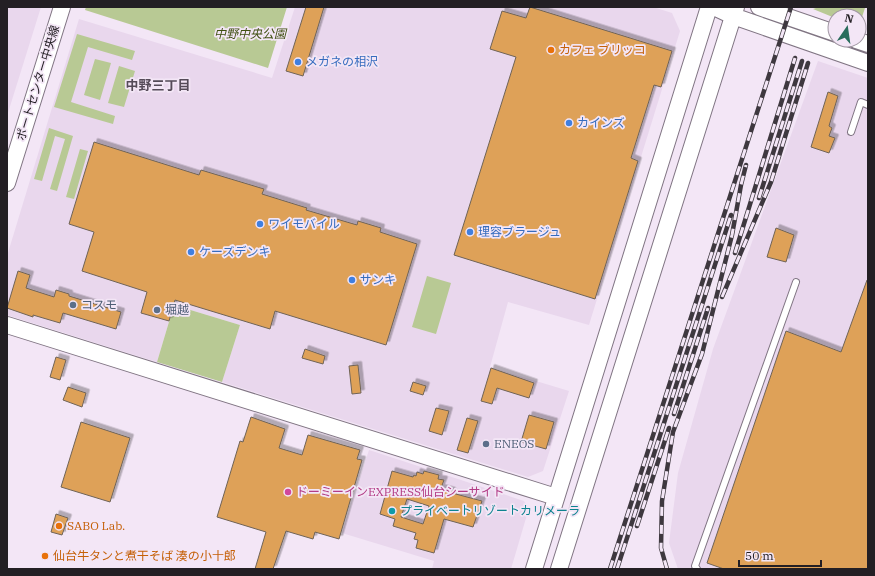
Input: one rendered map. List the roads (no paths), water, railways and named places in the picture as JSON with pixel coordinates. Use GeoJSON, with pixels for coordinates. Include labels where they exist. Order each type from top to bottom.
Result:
{"type":"FeatureCollection","features":[{"type":"Feature","properties":{"kind":"street","name":"ポートセンター中央線"},"geometry":{"type":"LineString","coordinates":[[7,183],[62,7]]}},
{"type":"Feature","properties":{"kind":"street"},"geometry":{"type":"LineString","coordinates":[[534,569],[709,7]]}},
{"type":"Feature","properties":{"kind":"street"},"geometry":{"type":"LineString","coordinates":[[714,7],[734,11],[868,63]]}},
{"type":"Feature","properties":{"kind":"street"},"geometry":{"type":"LineString","coordinates":[[759,7],[827,29]]}},
{"type":"Feature","properties":{"kind":"street"},"geometry":{"type":"LineString","coordinates":[[559,569],[734,11]]}},
{"type":"Feature","properties":{"kind":"street"},"geometry":{"type":"LineString","coordinates":[[7,325],[556,497]]}},
{"type":"Feature","properties":{"kind":"lane"},"geometry":{"type":"LineString","coordinates":[[850,132],[861,102],[868,105]]}},
{"type":"Feature","properties":{"kind":"lane"},"geometry":{"type":"LineString","coordinates":[[697,569],[695,566],[796,282]]}},
{"type":"Feature","properties":{"kind":"railway"},"geometry":{"type":"LineString","coordinates":[[610,569],[791,7]]}},
{"type":"Feature","properties":{"kind":"railway"},"geometry":{"type":"LineString","coordinates":[[735,253],[795,58]]}},
{"type":"Feature","properties":{"kind":"railway"},"geometry":{"type":"LineString","coordinates":[[759,198],[802,61]]}},
{"type":"Feature","properties":{"kind":"railway"},"geometry":{"type":"LineString","coordinates":[[722,297],[771,182],[808,63]]}},
{"type":"Feature","properties":{"kind":"railway"},"geometry":{"type":"LineString","coordinates":[[667,569],[661,548],[662,501],[673,432],[702,354],[732,235],[746,165]]}},
{"type":"Feature","properties":{"kind":"railway"},"geometry":{"type":"LineString","coordinates":[[617,569],[731,215]]}},
{"type":"Feature","properties":{"kind":"railway"},"geometry":{"type":"LineString","coordinates":[[674,414],[708,308]]}},
{"type":"Feature","properties":{"kind":"railway"},"geometry":{"type":"LineString","coordinates":[[637,526],[669,428]]}},
{"type":"Feature","properties":{"kind":"place","name":"カフェ ブリッコ"},"geometry":{"type":"Point","coordinates":[551,50]}},
{"type":"Feature","properties":{"kind":"place","name":"メガネの相沢"},"geometry":{"type":"Point","coordinates":[298,62]}},
{"type":"Feature","properties":{"kind":"place","name":"カインズ"},"geometry":{"type":"Point","coordinates":[569,123]}},
{"type":"Feature","properties":{"kind":"place","name":"ワイモバイル"},"geometry":{"type":"Point","coordinates":[260,224]}},
{"type":"Feature","properties":{"kind":"place","name":"理容ブラージュ"},"geometry":{"type":"Point","coordinates":[470,232]}},
{"type":"Feature","properties":{"kind":"place","name":"ケーズデンキ"},"geometry":{"type":"Point","coordinates":[191,252]}},
{"type":"Feature","properties":{"kind":"place","name":"サンキ"},"geometry":{"type":"Point","coordinates":[352,280]}},
{"type":"Feature","properties":{"kind":"place","name":"コスモ"},"geometry":{"type":"Point","coordinates":[73,305]}},
{"type":"Feature","properties":{"kind":"place","name":"堀越"},"geometry":{"type":"Point","coordinates":[157,310]}},
{"type":"Feature","properties":{"kind":"place","name":"ENEOS"},"geometry":{"type":"Point","coordinates":[486,444]}},
{"type":"Feature","properties":{"kind":"place","name":"ドーミーインEXPRESS仙台シーサイド"},"geometry":{"type":"Point","coordinates":[288,492]}},
{"type":"Feature","properties":{"kind":"place","name":"プライベートリゾートカリメーラ"},"geometry":{"type":"Point","coordinates":[392,511]}},
{"type":"Feature","properties":{"kind":"place","name":"SABO Lab."},"geometry":{"type":"Point","coordinates":[59,526]}},
{"type":"Feature","properties":{"kind":"place","name":"仙台牛タンと煮干そば 湊の小十郎"},"geometry":{"type":"Point","coordinates":[45,556]}},
{"type":"Feature","properties":{"kind":"district","name":"中野三丁目"},"geometry":{"type":"Point","coordinates":[158,85]}},
{"type":"Feature","properties":{"kind":"park label","name":"中野中央公園"},"geometry":{"type":"Point","coordinates":[250,34]}}]}
